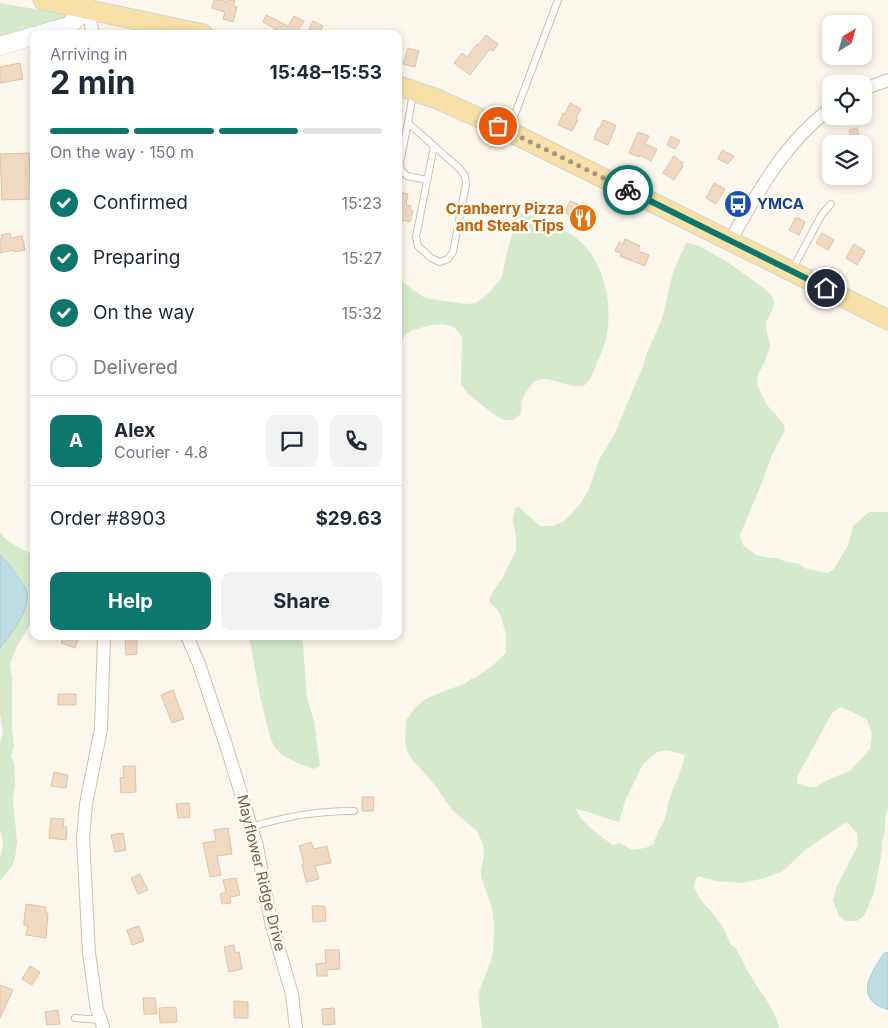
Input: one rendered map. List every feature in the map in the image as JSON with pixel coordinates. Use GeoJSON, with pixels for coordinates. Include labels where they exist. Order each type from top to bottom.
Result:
{"type":"FeatureCollection","features":[{"type":"Feature","properties":{"kind":"main road"},"geometry":{"type":"LineString","coordinates":[[43,0],[86,4],[187,30]]}},
{"type":"Feature","properties":{"kind":"main road"},"geometry":{"type":"LineString","coordinates":[[55,30],[69,26],[86,4]]}},
{"type":"Feature","properties":{"kind":"main road"},"geometry":{"type":"LineString","coordinates":[[0,46],[30,37]]}},
{"type":"Feature","properties":{"kind":"main road"},"geometry":{"type":"LineString","coordinates":[[406,89],[437,99],[509,132],[888,320]]}},
{"type":"Feature","properties":{"kind":"street"},"geometry":{"type":"LineString","coordinates":[[86,4],[92,30]]}},
{"type":"Feature","properties":{"kind":"street"},"geometry":{"type":"LineString","coordinates":[[872,86],[888,80]]}},
{"type":"Feature","properties":{"kind":"street"},"geometry":{"type":"LineString","coordinates":[[730,241],[758,192],[782,157],[807,128],[822,116]]}},
{"type":"Feature","properties":{"kind":"street"},"geometry":{"type":"LineString","coordinates":[[104,640],[101,729],[86,804],[83,838],[89,953],[97,1010],[104,1025]]}},
{"type":"Feature","properties":{"kind":"street","name":"Mayflower Ridge Drive"},"geometry":{"type":"LineString","coordinates":[[188,640],[199,664],[227,748],[260,859],[271,922],[292,994],[296,1028]]}},
{"type":"Feature","properties":{"kind":"lane"},"geometry":{"type":"LineString","coordinates":[[509,132],[558,0]]}},
{"type":"Feature","properties":{"kind":"lane"},"geometry":{"type":"LineString","coordinates":[[402,152],[408,123],[406,89]]}},
{"type":"Feature","properties":{"kind":"lane"},"geometry":{"type":"LineString","coordinates":[[408,123],[434,146],[460,169],[465,176],[466,184],[452,252],[448,259],[440,262],[431,258],[418,246],[416,237],[434,146]]}},
{"type":"Feature","properties":{"kind":"lane"},"geometry":{"type":"LineString","coordinates":[[402,171],[407,176],[427,180]]}},
{"type":"Feature","properties":{"kind":"lane"},"geometry":{"type":"LineString","coordinates":[[791,271],[822,214],[831,204]]}},
{"type":"Feature","properties":{"kind":"lane"},"geometry":{"type":"LineString","coordinates":[[251,827],[301,814],[354,811]]}},
{"type":"Feature","properties":{"kind":"lane"},"geometry":{"type":"LineString","coordinates":[[75,1018],[104,1025]]}},
{"type":"Feature","properties":{"kind":"green space"},"geometry":{"type":"Polygon","coordinates":[[[0,3],[81,17],[49,30],[30,30],[30,38],[0,50],[0,3]]]}},
{"type":"Feature","properties":{"kind":"green space"},"geometry":{"type":"Polygon","coordinates":[[[521,213],[541,219],[560,228],[578,239],[590,252],[605,286],[608,323],[603,348],[592,376],[586,384],[576,386],[543,379],[535,381],[524,395],[520,415],[513,420],[507,420],[498,417],[480,404],[468,394],[461,384],[462,338],[459,332],[451,326],[440,324],[423,327],[410,332],[402,339],[402,283],[425,298],[466,304],[476,303],[489,293],[502,277],[516,215],[521,213]]]}},
{"type":"Feature","properties":{"kind":"green space"},"geometry":{"type":"Polygon","coordinates":[[[686,243],[699,246],[729,263],[765,289],[772,296],[774,303],[766,322],[770,346],[758,375],[757,384],[766,404],[783,423],[785,430],[772,455],[740,535],[743,545],[756,555],[797,563],[807,569],[827,573],[834,569],[848,545],[853,526],[869,512],[888,512],[888,808],[874,893],[864,916],[857,921],[846,921],[839,916],[833,900],[837,886],[858,845],[857,833],[848,823],[843,824],[804,851],[783,871],[765,878],[742,883],[716,881],[698,876],[694,888],[702,902],[722,926],[731,945],[736,948],[771,1008],[779,1028],[482,1028],[478,994],[491,961],[494,926],[492,908],[481,877],[484,855],[483,844],[477,831],[452,810],[434,784],[411,758],[405,742],[406,720],[424,700],[464,684],[492,666],[506,653],[506,635],[501,616],[489,601],[516,550],[513,520],[515,508],[519,507],[540,526],[553,526],[564,521],[583,500],[600,458],[615,433],[643,366],[665,310],[673,274],[686,243]],[[841,707],[832,713],[797,777],[797,783],[816,787],[827,780],[850,771],[870,749],[872,733],[867,720],[841,707]],[[667,750],[657,752],[643,764],[625,801],[619,822],[575,808],[591,829],[613,845],[620,843],[632,850],[654,844],[666,815],[668,803],[685,755],[667,750]]]}},
{"type":"Feature","properties":{"kind":"green space"},"geometry":{"type":"Polygon","coordinates":[[[0,532],[11,543],[30,554],[30,625],[16,648],[10,664],[14,746],[11,756],[14,764],[15,784],[13,800],[17,841],[12,866],[0,881],[0,859],[3,839],[0,830],[0,742],[3,732],[0,714],[0,648],[16,627],[27,603],[27,593],[23,583],[0,555],[0,532]]]}},
{"type":"Feature","properties":{"kind":"green space"},"geometry":{"type":"Polygon","coordinates":[[[250,640],[302,640],[307,699],[314,721],[320,766],[314,769],[298,763],[282,755],[275,748],[270,737],[250,640]]]}},
{"type":"Feature","properties":{"kind":"water"},"geometry":{"type":"Polygon","coordinates":[[[0,555],[23,585],[27,593],[27,600],[22,615],[0,648],[0,555]]]}},
{"type":"Feature","properties":{"kind":"water"},"geometry":{"type":"Polygon","coordinates":[[[888,952],[888,1010],[877,1005],[871,999],[868,993],[868,986],[869,979],[876,965],[884,953],[888,952]]]}},
{"type":"Feature","properties":{"kind":"building"},"geometry":{"type":"Polygon","coordinates":[[[214,0],[227,2],[227,0],[235,0],[233,6],[237,7],[233,22],[223,19],[225,12],[212,8],[214,0]]]}},
{"type":"Feature","properties":{"kind":"building"},"geometry":{"type":"Polygon","coordinates":[[[266,15],[288,26],[294,16],[304,21],[299,30],[278,30],[263,22],[266,15]]]}},
{"type":"Feature","properties":{"kind":"building"},"geometry":{"type":"Polygon","coordinates":[[[313,21],[323,26],[321,30],[309,29],[313,21]]]}},
{"type":"Feature","properties":{"kind":"building"},"geometry":{"type":"Polygon","coordinates":[[[486,35],[498,44],[493,51],[490,49],[470,75],[454,63],[462,53],[467,57],[486,35]]]}},
{"type":"Feature","properties":{"kind":"building"},"geometry":{"type":"Polygon","coordinates":[[[408,48],[419,51],[415,67],[403,64],[408,48]]]}},
{"type":"Feature","properties":{"kind":"building"},"geometry":{"type":"Polygon","coordinates":[[[20,63],[23,79],[0,83],[0,67],[20,63]]]}},
{"type":"Feature","properties":{"kind":"building"},"geometry":{"type":"Polygon","coordinates":[[[570,103],[581,109],[572,131],[558,125],[570,103]]]}},
{"type":"Feature","properties":{"kind":"building"},"geometry":{"type":"Polygon","coordinates":[[[603,120],[616,125],[608,145],[594,139],[603,120]]]}},
{"type":"Feature","properties":{"kind":"building"},"geometry":{"type":"Polygon","coordinates":[[[857,128],[859,135],[850,135],[849,130],[857,128]]]}},
{"type":"Feature","properties":{"kind":"building"},"geometry":{"type":"Polygon","coordinates":[[[638,132],[649,136],[645,144],[657,149],[651,161],[640,155],[639,157],[629,153],[638,132]]]}},
{"type":"Feature","properties":{"kind":"building"},"geometry":{"type":"Polygon","coordinates":[[[671,136],[680,141],[675,149],[667,145],[671,136]]]}},
{"type":"Feature","properties":{"kind":"building"},"geometry":{"type":"Polygon","coordinates":[[[722,150],[734,156],[728,164],[718,159],[722,150]]]}},
{"type":"Feature","properties":{"kind":"building"},"geometry":{"type":"Polygon","coordinates":[[[29,153],[30,199],[2,200],[0,154],[29,153]]]}},
{"type":"Feature","properties":{"kind":"building"},"geometry":{"type":"Polygon","coordinates":[[[674,156],[683,163],[681,165],[683,166],[674,180],[663,173],[674,156]]]}},
{"type":"Feature","properties":{"kind":"building"},"geometry":{"type":"Polygon","coordinates":[[[714,183],[725,189],[716,204],[706,198],[714,183]]]}},
{"type":"Feature","properties":{"kind":"building"},"geometry":{"type":"Polygon","coordinates":[[[402,193],[408,194],[406,205],[411,206],[410,210],[413,211],[410,222],[402,220],[402,193]]]}},
{"type":"Feature","properties":{"kind":"building"},"geometry":{"type":"Polygon","coordinates":[[[570,201],[594,211],[589,223],[565,213],[570,201]]]}},
{"type":"Feature","properties":{"kind":"building"},"geometry":{"type":"Polygon","coordinates":[[[796,217],[805,222],[799,235],[789,230],[796,217]]]}},
{"type":"Feature","properties":{"kind":"building"},"geometry":{"type":"Polygon","coordinates":[[[10,233],[11,238],[22,236],[25,250],[0,253],[1,235],[10,233]]]}},
{"type":"Feature","properties":{"kind":"building"},"geometry":{"type":"Polygon","coordinates":[[[822,233],[834,240],[828,250],[816,243],[822,233]]]}},
{"type":"Feature","properties":{"kind":"building"},"geometry":{"type":"Polygon","coordinates":[[[625,239],[640,246],[638,251],[649,255],[645,266],[620,256],[621,253],[615,251],[619,242],[623,244],[625,239]]]}},
{"type":"Feature","properties":{"kind":"building"},"geometry":{"type":"Polygon","coordinates":[[[854,244],[865,251],[857,265],[846,258],[854,244]]]}},
{"type":"Feature","properties":{"kind":"building"},"geometry":{"type":"Polygon","coordinates":[[[62,640],[78,640],[75,648],[61,643],[62,640]]]}},
{"type":"Feature","properties":{"kind":"building"},"geometry":{"type":"Polygon","coordinates":[[[125,640],[137,640],[137,654],[126,655],[125,640]]]}},
{"type":"Feature","properties":{"kind":"building"},"geometry":{"type":"Polygon","coordinates":[[[173,690],[184,719],[172,723],[161,695],[173,690]]]}},
{"type":"Feature","properties":{"kind":"building"},"geometry":{"type":"Polygon","coordinates":[[[58,694],[76,694],[76,705],[58,705],[58,694]]]}},
{"type":"Feature","properties":{"kind":"building"},"geometry":{"type":"Polygon","coordinates":[[[123,766],[135,766],[136,792],[121,793],[120,778],[124,777],[123,766]]]}},
{"type":"Feature","properties":{"kind":"building"},"geometry":{"type":"Polygon","coordinates":[[[54,772],[68,775],[66,788],[51,786],[54,772]]]}},
{"type":"Feature","properties":{"kind":"building"},"geometry":{"type":"Polygon","coordinates":[[[362,797],[374,797],[373,811],[362,811],[362,797]]]}},
{"type":"Feature","properties":{"kind":"building"},"geometry":{"type":"Polygon","coordinates":[[[189,803],[190,817],[178,818],[176,804],[189,803]]]}},
{"type":"Feature","properties":{"kind":"building"},"geometry":{"type":"Polygon","coordinates":[[[51,818],[64,819],[63,827],[67,827],[66,840],[49,838],[51,818]]]}},
{"type":"Feature","properties":{"kind":"building"},"geometry":{"type":"Polygon","coordinates":[[[228,828],[232,854],[217,856],[221,875],[210,877],[203,843],[216,841],[214,830],[228,828]]]}},
{"type":"Feature","properties":{"kind":"building"},"geometry":{"type":"Polygon","coordinates":[[[123,833],[126,850],[115,852],[111,835],[123,833]]]}},
{"type":"Feature","properties":{"kind":"building"},"geometry":{"type":"Polygon","coordinates":[[[311,842],[314,849],[327,846],[331,863],[315,866],[319,879],[306,882],[302,864],[304,863],[299,846],[311,842]]]}},
{"type":"Feature","properties":{"kind":"building"},"geometry":{"type":"Polygon","coordinates":[[[140,874],[148,890],[138,894],[131,878],[140,874]]]}},
{"type":"Feature","properties":{"kind":"building"},"geometry":{"type":"Polygon","coordinates":[[[236,878],[240,895],[230,897],[231,903],[222,904],[220,894],[226,892],[223,880],[236,878]]]}},
{"type":"Feature","properties":{"kind":"building"},"geometry":{"type":"Polygon","coordinates":[[[26,904],[46,907],[45,913],[48,913],[46,938],[26,935],[28,926],[24,925],[24,922],[26,904]]]}},
{"type":"Feature","properties":{"kind":"building"},"geometry":{"type":"Polygon","coordinates":[[[312,906],[325,906],[326,921],[313,922],[312,906]]]}},
{"type":"Feature","properties":{"kind":"building"},"geometry":{"type":"Polygon","coordinates":[[[139,926],[144,941],[132,945],[127,930],[139,926]]]}},
{"type":"Feature","properties":{"kind":"building"},"geometry":{"type":"Polygon","coordinates":[[[234,945],[235,953],[239,952],[242,969],[229,972],[224,947],[234,945]]]}},
{"type":"Feature","properties":{"kind":"building"},"geometry":{"type":"Polygon","coordinates":[[[325,950],[339,950],[340,969],[327,970],[327,976],[317,976],[316,964],[326,963],[325,950]]]}},
{"type":"Feature","properties":{"kind":"building"},"geometry":{"type":"Polygon","coordinates":[[[30,966],[40,972],[32,985],[22,979],[30,966]]]}},
{"type":"Feature","properties":{"kind":"building"},"geometry":{"type":"Polygon","coordinates":[[[0,985],[13,990],[0,1018],[0,985]]]}},
{"type":"Feature","properties":{"kind":"building"},"geometry":{"type":"Polygon","coordinates":[[[143,998],[155,998],[157,1014],[144,1014],[143,998]]]}},
{"type":"Feature","properties":{"kind":"building"},"geometry":{"type":"Polygon","coordinates":[[[234,1001],[248,1002],[248,1018],[234,1018],[234,1001]]]}},
{"type":"Feature","properties":{"kind":"building"},"geometry":{"type":"Polygon","coordinates":[[[176,1007],[177,1022],[160,1023],[159,1008],[176,1007]]]}},
{"type":"Feature","properties":{"kind":"building"},"geometry":{"type":"Polygon","coordinates":[[[334,1008],[335,1024],[323,1025],[322,1009],[334,1008]]]}},
{"type":"Feature","properties":{"kind":"building"},"geometry":{"type":"Polygon","coordinates":[[[58,1010],[60,1024],[47,1025],[45,1012],[58,1010]]]}},
{"type":"Feature","properties":{"kind":"way so far"},"geometry":{"type":"LineString","coordinates":[[498,126],[628,190]]}},
{"type":"Feature","properties":{"kind":"place","name":"YMCA"},"geometry":{"type":"Point","coordinates":[738,204]}},
{"type":"Feature","properties":{"kind":"place","name":"Cranberry Pizza and Steak Tips"},"geometry":{"type":"Point","coordinates":[583,218]}},
{"type":"Feature","properties":{"kind":"route"},"geometry":{"type":"LineString","coordinates":[[628,190],[826,288]]}}]}
